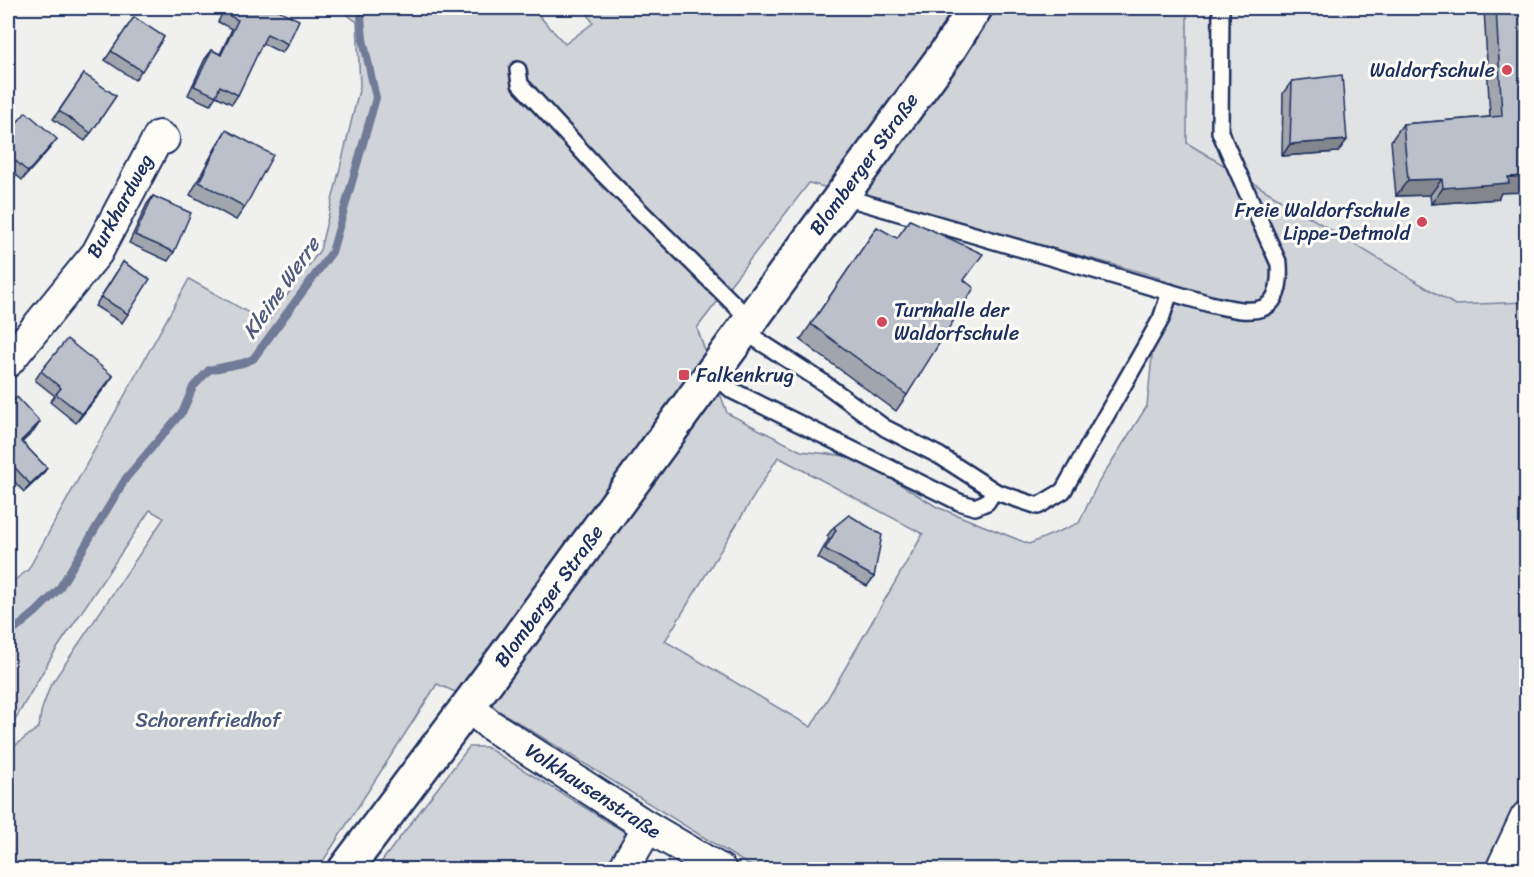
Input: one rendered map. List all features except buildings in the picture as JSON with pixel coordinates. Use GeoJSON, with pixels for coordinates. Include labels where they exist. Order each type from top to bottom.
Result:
{"type":"FeatureCollection","features":[{"type":"Feature","properties":{"kind":"street","name":"Blomberger Straße"},"geometry":{"type":"LineString","coordinates":[[345,870],[468,706],[841,196],[975,8]]}},
{"type":"Feature","properties":{"kind":"street","name":"Burkhardweg"},"geometry":{"type":"LineString","coordinates":[[8,362],[97,253],[159,136],[164,139]]}},
{"type":"Feature","properties":{"kind":"street","name":"Volkhausenstraße"},"geometry":{"type":"LineString","coordinates":[[468,706],[490,725],[648,827],[721,870]]}},
{"type":"Feature","properties":{"kind":"street"},"geometry":{"type":"LineString","coordinates":[[1501,870],[1527,817]]}},
{"type":"Feature","properties":{"kind":"street"},"geometry":{"type":"LineString","coordinates":[[623,870],[648,827]]}},
{"type":"Feature","properties":{"kind":"lane"},"geometry":{"type":"LineString","coordinates":[[841,196],[1244,312],[1263,310],[1274,301],[1280,281],[1279,264],[1221,132],[1221,8]]}},
{"type":"Feature","properties":{"kind":"lane"},"geometry":{"type":"LineString","coordinates":[[518,70],[520,84],[746,325],[885,428],[940,456],[994,491],[1038,506],[1064,491],[1161,319],[1170,292]]}},
{"type":"Feature","properties":{"kind":"lane"},"geometry":{"type":"LineString","coordinates":[[711,372],[733,391],[959,502],[975,507],[987,502],[994,491]]}},
{"type":"Feature","properties":{"kind":"shaded area","name":"Freie Waldorfschule Lippe-Detmold"},"geometry":{"type":"Polygon","coordinates":[[[1187,8],[1526,8],[1526,302],[1455,305],[1187,143],[1187,8]]]}},
{"type":"Feature","properties":{"kind":"green space","name":"Schorenfriedhof"},"geometry":{"type":"Polygon","coordinates":[[[338,8],[532,8],[565,44],[593,23],[584,8],[1187,8],[1187,143],[1455,305],[1526,302],[1526,800],[1492,869],[755,869],[501,712],[437,684],[318,869],[8,869],[8,751],[39,727],[41,712],[50,686],[164,518],[150,510],[52,656],[8,732],[8,585],[28,570],[189,279],[267,323],[320,250],[360,86],[357,22],[338,8]],[[809,183],[697,328],[727,413],[801,451],[856,457],[937,507],[1029,544],[1079,523],[1098,483],[1147,406],[1160,277],[809,183]],[[778,457],[665,641],[811,727],[923,534],[778,457]]]}},
{"type":"Feature","properties":{"kind":"green space"},"geometry":{"type":"Polygon","coordinates":[[[469,747],[486,747],[628,834],[606,869],[375,870],[469,747]]]}},
{"type":"Feature","properties":{"kind":"waterway","name":"Kleine Werre"},"geometry":{"type":"LineString","coordinates":[[8,635],[59,589],[126,478],[183,411],[193,387],[209,370],[253,359],[332,252],[376,98],[363,39],[361,17],[365,8]]}},
{"type":"Feature","properties":{"kind":"place","name":"Waldorfschule"},"geometry":{"type":"Point","coordinates":[1507,70]}},
{"type":"Feature","properties":{"kind":"place","name":"Freie Waldorfschule Lippe-Detmold"},"geometry":{"type":"Point","coordinates":[1422,222]}},
{"type":"Feature","properties":{"kind":"place","name":"Turnhalle der Waldorfschule"},"geometry":{"type":"Point","coordinates":[882,322]}},
{"type":"Feature","properties":{"kind":"place","name":"Falkenkrug"},"geometry":{"type":"Point","coordinates":[684,375]}}]}
